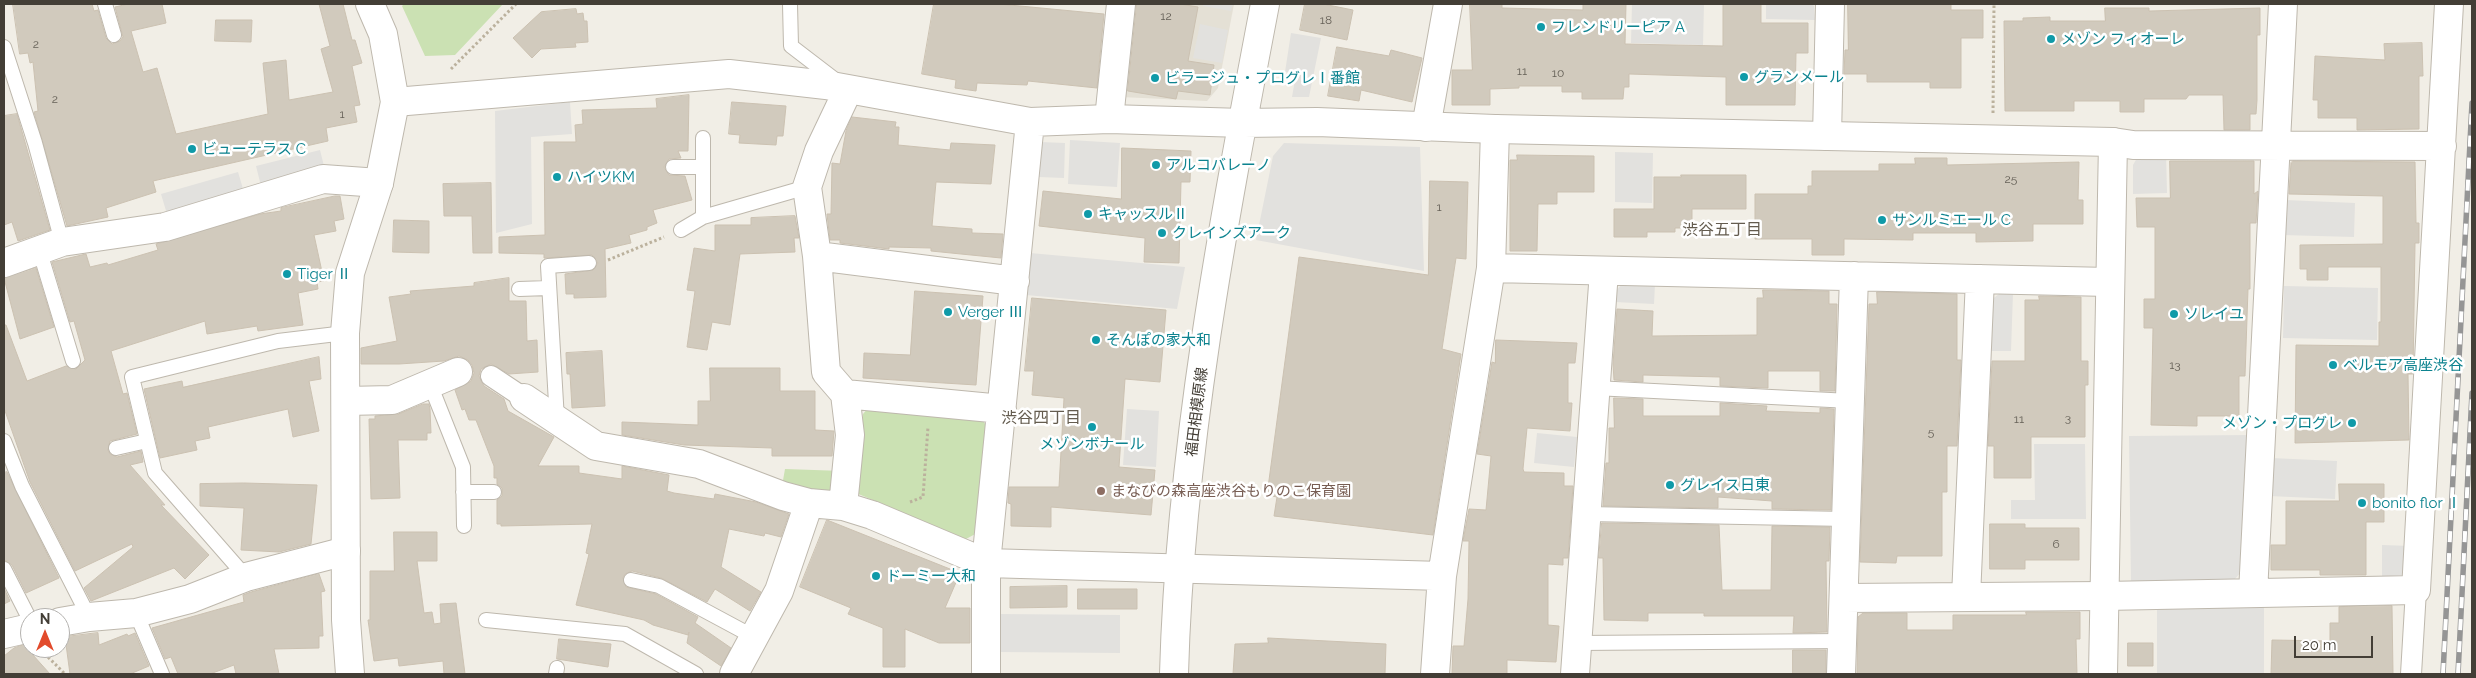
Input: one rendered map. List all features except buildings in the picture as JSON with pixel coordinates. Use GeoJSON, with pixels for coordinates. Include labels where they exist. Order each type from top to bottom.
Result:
{"type":"FeatureCollection","features":[{"type":"Feature","properties":{"kind":"street"},"geometry":{"type":"LineString","coordinates":[[350,674],[346,620],[345,333],[350,273],[379,183],[395,102],[383,34],[370,4]]}},
{"type":"Feature","properties":{"kind":"street"},"geometry":{"type":"LineString","coordinates":[[1109,119],[1121,4]]}},
{"type":"Feature","properties":{"kind":"street","name":"福田相模原線"},"geometry":{"type":"LineString","coordinates":[[1174,674],[1175,626],[1181,570],[1181,545],[1206,338],[1265,4]]}},
{"type":"Feature","properties":{"kind":"street"},"geometry":{"type":"LineString","coordinates":[[1426,127],[1448,4]]}},
{"type":"Feature","properties":{"kind":"street"},"geometry":{"type":"LineString","coordinates":[[1827,136],[1830,4]]}},
{"type":"Feature","properties":{"kind":"street"},"geometry":{"type":"LineString","coordinates":[[2254,593],[2283,4]]}},
{"type":"Feature","properties":{"kind":"street"},"geometry":{"type":"LineString","coordinates":[[2411,674],[2449,4]]}},
{"type":"Feature","properties":{"kind":"street"},"geometry":{"type":"LineString","coordinates":[[395,102],[729,74],[826,85],[1030,122],[1109,119],[1243,123],[1317,122],[1495,129],[2113,142],[2134,144],[2442,146]]}},
{"type":"Feature","properties":{"kind":"street"},"geometry":{"type":"LineString","coordinates":[[843,506],[850,435],[845,394],[826,372],[817,256],[808,187],[819,151],[848,90]]}},
{"type":"Feature","properties":{"kind":"street"},"geometry":{"type":"LineString","coordinates":[[986,674],[986,563],[1030,122]]}},
{"type":"Feature","properties":{"kind":"street"},"geometry":{"type":"LineString","coordinates":[[1435,674],[1442,576],[1491,268],[1495,129]]}},
{"type":"Feature","properties":{"kind":"street"},"geometry":{"type":"LineString","coordinates":[[2103,674],[2113,142]]}},
{"type":"Feature","properties":{"kind":"street"},"geometry":{"type":"LineString","coordinates":[[4,263],[51,246],[165,226],[323,179],[379,183]]}},
{"type":"Feature","properties":{"kind":"street"},"geometry":{"type":"LineString","coordinates":[[817,256],[1014,281]]}},
{"type":"Feature","properties":{"kind":"street"},"geometry":{"type":"LineString","coordinates":[[1491,268],[2109,282]]}},
{"type":"Feature","properties":{"kind":"street"},"geometry":{"type":"LineString","coordinates":[[1575,674],[1604,271]]}},
{"type":"Feature","properties":{"kind":"street"},"geometry":{"type":"LineString","coordinates":[[1842,674],[1854,276]]}},
{"type":"Feature","properties":{"kind":"street"},"geometry":{"type":"LineString","coordinates":[[1966,597],[1980,280]]}},
{"type":"Feature","properties":{"kind":"street"},"geometry":{"type":"LineString","coordinates":[[346,401],[392,400],[458,372]]}},
{"type":"Feature","properties":{"kind":"street"},"geometry":{"type":"LineString","coordinates":[[491,376],[596,446],[699,464],[783,496],[809,503],[843,506],[986,563],[1442,576]]}},
{"type":"Feature","properties":{"kind":"street"},"geometry":{"type":"LineString","coordinates":[[845,394],[1002,409]]}},
{"type":"Feature","properties":{"kind":"street"},"geometry":{"type":"LineString","coordinates":[[734,674],[779,591],[809,503]]}},
{"type":"Feature","properties":{"kind":"street"},"geometry":{"type":"LineString","coordinates":[[70,620],[136,613],[190,599],[246,577],[346,551]]}},
{"type":"Feature","properties":{"kind":"street"},"geometry":{"type":"LineString","coordinates":[[1844,598],[2104,596],[2416,590]]}},
{"type":"Feature","properties":{"kind":"street"},"geometry":{"type":"LineString","coordinates":[[4,634],[20,630]]}},
{"type":"Feature","properties":{"kind":"lane"},"geometry":{"type":"LineString","coordinates":[[105,4],[114,35]]}},
{"type":"Feature","properties":{"kind":"lane"},"geometry":{"type":"LineString","coordinates":[[790,4],[791,46],[848,90]]}},
{"type":"Feature","properties":{"kind":"lane"},"geometry":{"type":"LineString","coordinates":[[4,47],[35,143],[51,246],[73,361]]}},
{"type":"Feature","properties":{"kind":"lane"},"geometry":{"type":"LineString","coordinates":[[703,138],[703,217]]}},
{"type":"Feature","properties":{"kind":"lane"},"geometry":{"type":"LineString","coordinates":[[672,167],[703,167]]}},
{"type":"Feature","properties":{"kind":"lane"},"geometry":{"type":"LineString","coordinates":[[681,230],[703,217],[808,187]]}},
{"type":"Feature","properties":{"kind":"lane"},"geometry":{"type":"LineString","coordinates":[[557,420],[548,266],[589,263]]}},
{"type":"Feature","properties":{"kind":"lane"},"geometry":{"type":"LineString","coordinates":[[519,290],[549,288]]}},
{"type":"Feature","properties":{"kind":"lane"},"geometry":{"type":"LineString","coordinates":[[246,577],[155,473],[132,377],[278,341],[345,333]]}},
{"type":"Feature","properties":{"kind":"lane"},"geometry":{"type":"LineString","coordinates":[[430,384],[463,467],[464,526]]}},
{"type":"Feature","properties":{"kind":"lane"},"geometry":{"type":"LineString","coordinates":[[1596,388],[1850,400]]}},
{"type":"Feature","properties":{"kind":"lane"},"geometry":{"type":"LineString","coordinates":[[4,441],[22,486],[89,617]]}},
{"type":"Feature","properties":{"kind":"lane"},"geometry":{"type":"LineString","coordinates":[[116,448],[147,441]]}},
{"type":"Feature","properties":{"kind":"lane"},"geometry":{"type":"LineString","coordinates":[[463,492],[494,492]]}},
{"type":"Feature","properties":{"kind":"lane"},"geometry":{"type":"LineString","coordinates":[[1587,514],[1846,519]]}},
{"type":"Feature","properties":{"kind":"lane"},"geometry":{"type":"LineString","coordinates":[[4,569],[24,608]]}},
{"type":"Feature","properties":{"kind":"lane"},"geometry":{"type":"LineString","coordinates":[[631,580],[659,586],[754,637]]}},
{"type":"Feature","properties":{"kind":"lane"},"geometry":{"type":"LineString","coordinates":[[136,613],[162,674]]}},
{"type":"Feature","properties":{"kind":"lane"},"geometry":{"type":"LineString","coordinates":[[486,620],[625,634],[696,674]]}},
{"type":"Feature","properties":{"kind":"lane"},"geometry":{"type":"LineString","coordinates":[[1577,644],[1843,641]]}},
{"type":"Feature","properties":{"kind":"path"},"geometry":{"type":"LineString","coordinates":[[448,73],[516,4]]}},
{"type":"Feature","properties":{"kind":"path"},"geometry":{"type":"LineString","coordinates":[[1993,123],[1994,4]]}},
{"type":"Feature","properties":{"kind":"path"},"geometry":{"type":"LineString","coordinates":[[605,262],[681,230]]}},
{"type":"Feature","properties":{"kind":"path"},"geometry":{"type":"LineString","coordinates":[[872,516],[922,497],[931,402]]}},
{"type":"Feature","properties":{"kind":"path"},"geometry":{"type":"LineString","coordinates":[[49,658],[65,674]]}},
{"type":"Feature","properties":{"kind":"shaded area"},"geometry":{"type":"Polygon","coordinates":[[[1130,4],[1234,4],[1218,88],[1207,101],[1121,97],[1130,4]]]}},
{"type":"Feature","properties":{"kind":"shaded area"},"geometry":{"type":"Polygon","coordinates":[[[1203,4],[1233,4],[1231,11],[1203,6],[1203,4]]]}},
{"type":"Feature","properties":{"kind":"shaded area"},"geometry":{"type":"Polygon","coordinates":[[[1632,4],[1704,4],[1703,45],[1631,43],[1632,4]]]}},
{"type":"Feature","properties":{"kind":"shaded area"},"geometry":{"type":"Polygon","coordinates":[[[1766,4],[1812,4],[1814,6],[1815,20],[1766,19],[1766,4]]]}},
{"type":"Feature","properties":{"kind":"shaded area"},"geometry":{"type":"Polygon","coordinates":[[[1200,24],[1228,30],[1222,63],[1193,58],[1200,24]]]}},
{"type":"Feature","properties":{"kind":"shaded area"},"geometry":{"type":"Polygon","coordinates":[[[1291,33],[1321,38],[1309,97],[1292,97],[1296,74],[1285,72],[1291,33]]]}},
{"type":"Feature","properties":{"kind":"shaded area"},"geometry":{"type":"Polygon","coordinates":[[[570,102],[572,134],[531,137],[532,224],[496,233],[495,111],[570,102]]]}},
{"type":"Feature","properties":{"kind":"shaded area"},"geometry":{"type":"Polygon","coordinates":[[[1070,140],[1120,143],[1117,187],[1068,184],[1070,140]]]}},
{"type":"Feature","properties":{"kind":"shaded area","name":"キャッスルⅡ"},"geometry":{"type":"Polygon","coordinates":[[[1040,142],[1065,143],[1064,178],[1039,177],[1040,142]]]}},
{"type":"Feature","properties":{"kind":"shaded area"},"geometry":{"type":"Polygon","coordinates":[[[1284,143],[1420,147],[1424,271],[1256,240],[1273,156],[1284,143]]]}},
{"type":"Feature","properties":{"kind":"shaded area"},"geometry":{"type":"Polygon","coordinates":[[[320,150],[325,170],[261,186],[256,166],[320,150]]]}},
{"type":"Feature","properties":{"kind":"shaded area"},"geometry":{"type":"Polygon","coordinates":[[[2141,151],[2166,152],[2167,193],[2133,194],[2133,165],[2141,151]]]}},
{"type":"Feature","properties":{"kind":"shaded area"},"geometry":{"type":"Polygon","coordinates":[[[1615,152],[1653,153],[1652,203],[1615,202],[1615,152]]]}},
{"type":"Feature","properties":{"kind":"shaded area"},"geometry":{"type":"Polygon","coordinates":[[[238,172],[244,192],[167,214],[161,194],[238,172]]]}},
{"type":"Feature","properties":{"kind":"shaded area"},"geometry":{"type":"Polygon","coordinates":[[[2285,200],[2355,203],[2354,237],[2282,235],[2285,200]]]}},
{"type":"Feature","properties":{"kind":"shaded area"},"geometry":{"type":"Polygon","coordinates":[[[1030,253],[1185,267],[1177,309],[1026,295],[1030,253]]]}},
{"type":"Feature","properties":{"kind":"shaded area"},"geometry":{"type":"Polygon","coordinates":[[[1622,284],[1655,284],[1654,304],[1615,302],[1615,292],[1622,284]]]}},
{"type":"Feature","properties":{"kind":"shaded area"},"geometry":{"type":"Polygon","coordinates":[[[2284,286],[2378,288],[2377,340],[2283,338],[2284,286]]]}},
{"type":"Feature","properties":{"kind":"shaded area"},"geometry":{"type":"Polygon","coordinates":[[[2013,293],[2011,351],[1989,351],[1990,301],[1999,294],[2013,293]]]}},
{"type":"Feature","properties":{"kind":"shaded area"},"geometry":{"type":"Polygon","coordinates":[[[1127,409],[1159,411],[1156,467],[1123,465],[1127,409]]]}},
{"type":"Feature","properties":{"kind":"shaded area"},"geometry":{"type":"Polygon","coordinates":[[[1537,433],[1577,437],[1574,467],[1534,463],[1537,433]]]}},
{"type":"Feature","properties":{"kind":"shaded area"},"geometry":{"type":"Polygon","coordinates":[[[2251,435],[2242,571],[2234,580],[2131,583],[2129,436],[2251,435]]]}},
{"type":"Feature","properties":{"kind":"shaded area"},"geometry":{"type":"Polygon","coordinates":[[[2034,444],[2085,444],[2086,519],[2011,519],[2011,500],[2035,500],[2034,444]]]}},
{"type":"Feature","properties":{"kind":"shaded area"},"geometry":{"type":"Polygon","coordinates":[[[2271,458],[2337,461],[2335,499],[2269,496],[2271,458]]]}},
{"type":"Feature","properties":{"kind":"shaded area"},"geometry":{"type":"Polygon","coordinates":[[[2382,545],[2411,546],[2406,578],[2382,578],[2382,545]]]}},
{"type":"Feature","properties":{"kind":"shaded area"},"geometry":{"type":"Polygon","coordinates":[[[2264,606],[2264,674],[2157,674],[2157,607],[2264,606]]]}},
{"type":"Feature","properties":{"kind":"shaded area"},"geometry":{"type":"Polygon","coordinates":[[[999,614],[1120,615],[1120,653],[999,652],[999,614]]]}},
{"type":"Feature","properties":{"kind":"green space"},"geometry":{"type":"Polygon","coordinates":[[[404,4],[503,4],[455,55],[425,56],[402,6],[404,4]]]}},
{"type":"Feature","properties":{"kind":"green space"},"geometry":{"type":"Polygon","coordinates":[[[869,407],[980,417],[989,429],[979,532],[966,539],[856,493],[863,414],[869,407]]]}},
{"type":"Feature","properties":{"kind":"green space"},"geometry":{"type":"Polygon","coordinates":[[[785,469],[843,471],[839,496],[782,486],[785,469]]]}},
{"type":"Feature","properties":{"kind":"railway"},"geometry":{"type":"LineString","coordinates":[[2443,674],[2472,103]]}},
{"type":"Feature","properties":{"kind":"railway"},"geometry":{"type":"LineString","coordinates":[[2458,674],[2472,393]]}},
{"type":"Feature","properties":{"kind":"place","name":"フレンドリーピア A"},"geometry":{"type":"Point","coordinates":[1541,27]}},
{"type":"Feature","properties":{"kind":"place","name":"メゾン フィオーレ"},"geometry":{"type":"Point","coordinates":[2051,39]}},
{"type":"Feature","properties":{"kind":"place","name":"グランメール"},"geometry":{"type":"Point","coordinates":[1744,77]}},
{"type":"Feature","properties":{"kind":"place","name":"ビラージュ・プログレⅠ番館"},"geometry":{"type":"Point","coordinates":[1155,78]}},
{"type":"Feature","properties":{"kind":"place","name":"ビューテラス C"},"geometry":{"type":"Point","coordinates":[192,149]}},
{"type":"Feature","properties":{"kind":"place","name":"アルコバレーノ"},"geometry":{"type":"Point","coordinates":[1156,165]}},
{"type":"Feature","properties":{"kind":"place","name":"ハイツKM"},"geometry":{"type":"Point","coordinates":[557,177]}},
{"type":"Feature","properties":{"kind":"place","name":"キャッスルⅡ"},"geometry":{"type":"Point","coordinates":[1088,214]}},
{"type":"Feature","properties":{"kind":"place","name":"サンルミエール C"},"geometry":{"type":"Point","coordinates":[1882,220]}},
{"type":"Feature","properties":{"kind":"place","name":"クレインズアーク"},"geometry":{"type":"Point","coordinates":[1162,233]}},
{"type":"Feature","properties":{"kind":"place","name":"Tiger Ⅱ"},"geometry":{"type":"Point","coordinates":[287,274]}},
{"type":"Feature","properties":{"kind":"place","name":"Verger Ⅲ"},"geometry":{"type":"Point","coordinates":[948,312]}},
{"type":"Feature","properties":{"kind":"place","name":"ソレイユ"},"geometry":{"type":"Point","coordinates":[2174,314]}},
{"type":"Feature","properties":{"kind":"place","name":"そんぽの家大和"},"geometry":{"type":"Point","coordinates":[1096,340]}},
{"type":"Feature","properties":{"kind":"place","name":"ベルモア高座渋谷"},"geometry":{"type":"Point","coordinates":[2333,365]}},
{"type":"Feature","properties":{"kind":"place","name":"メゾン・プログレ"},"geometry":{"type":"Point","coordinates":[2352,423]}},
{"type":"Feature","properties":{"kind":"place","name":"メゾンボナール"},"geometry":{"type":"Point","coordinates":[1092,427]}},
{"type":"Feature","properties":{"kind":"place","name":"グレイス日東"},"geometry":{"type":"Point","coordinates":[1670,485]}},
{"type":"Feature","properties":{"kind":"place","name":"まなびの森高座渋谷もりのこ保育園"},"geometry":{"type":"Point","coordinates":[1101,491]}},
{"type":"Feature","properties":{"kind":"place","name":"bonito flor Ⅰ"},"geometry":{"type":"Point","coordinates":[2362,503]}},
{"type":"Feature","properties":{"kind":"place","name":"ドーミー大和"},"geometry":{"type":"Point","coordinates":[876,576]}},
{"type":"Feature","properties":{"kind":"district","name":"渋谷五丁目"},"geometry":{"type":"Point","coordinates":[1722,230]}},
{"type":"Feature","properties":{"kind":"district","name":"渋谷四丁目"},"geometry":{"type":"Point","coordinates":[1041,418]}}]}
